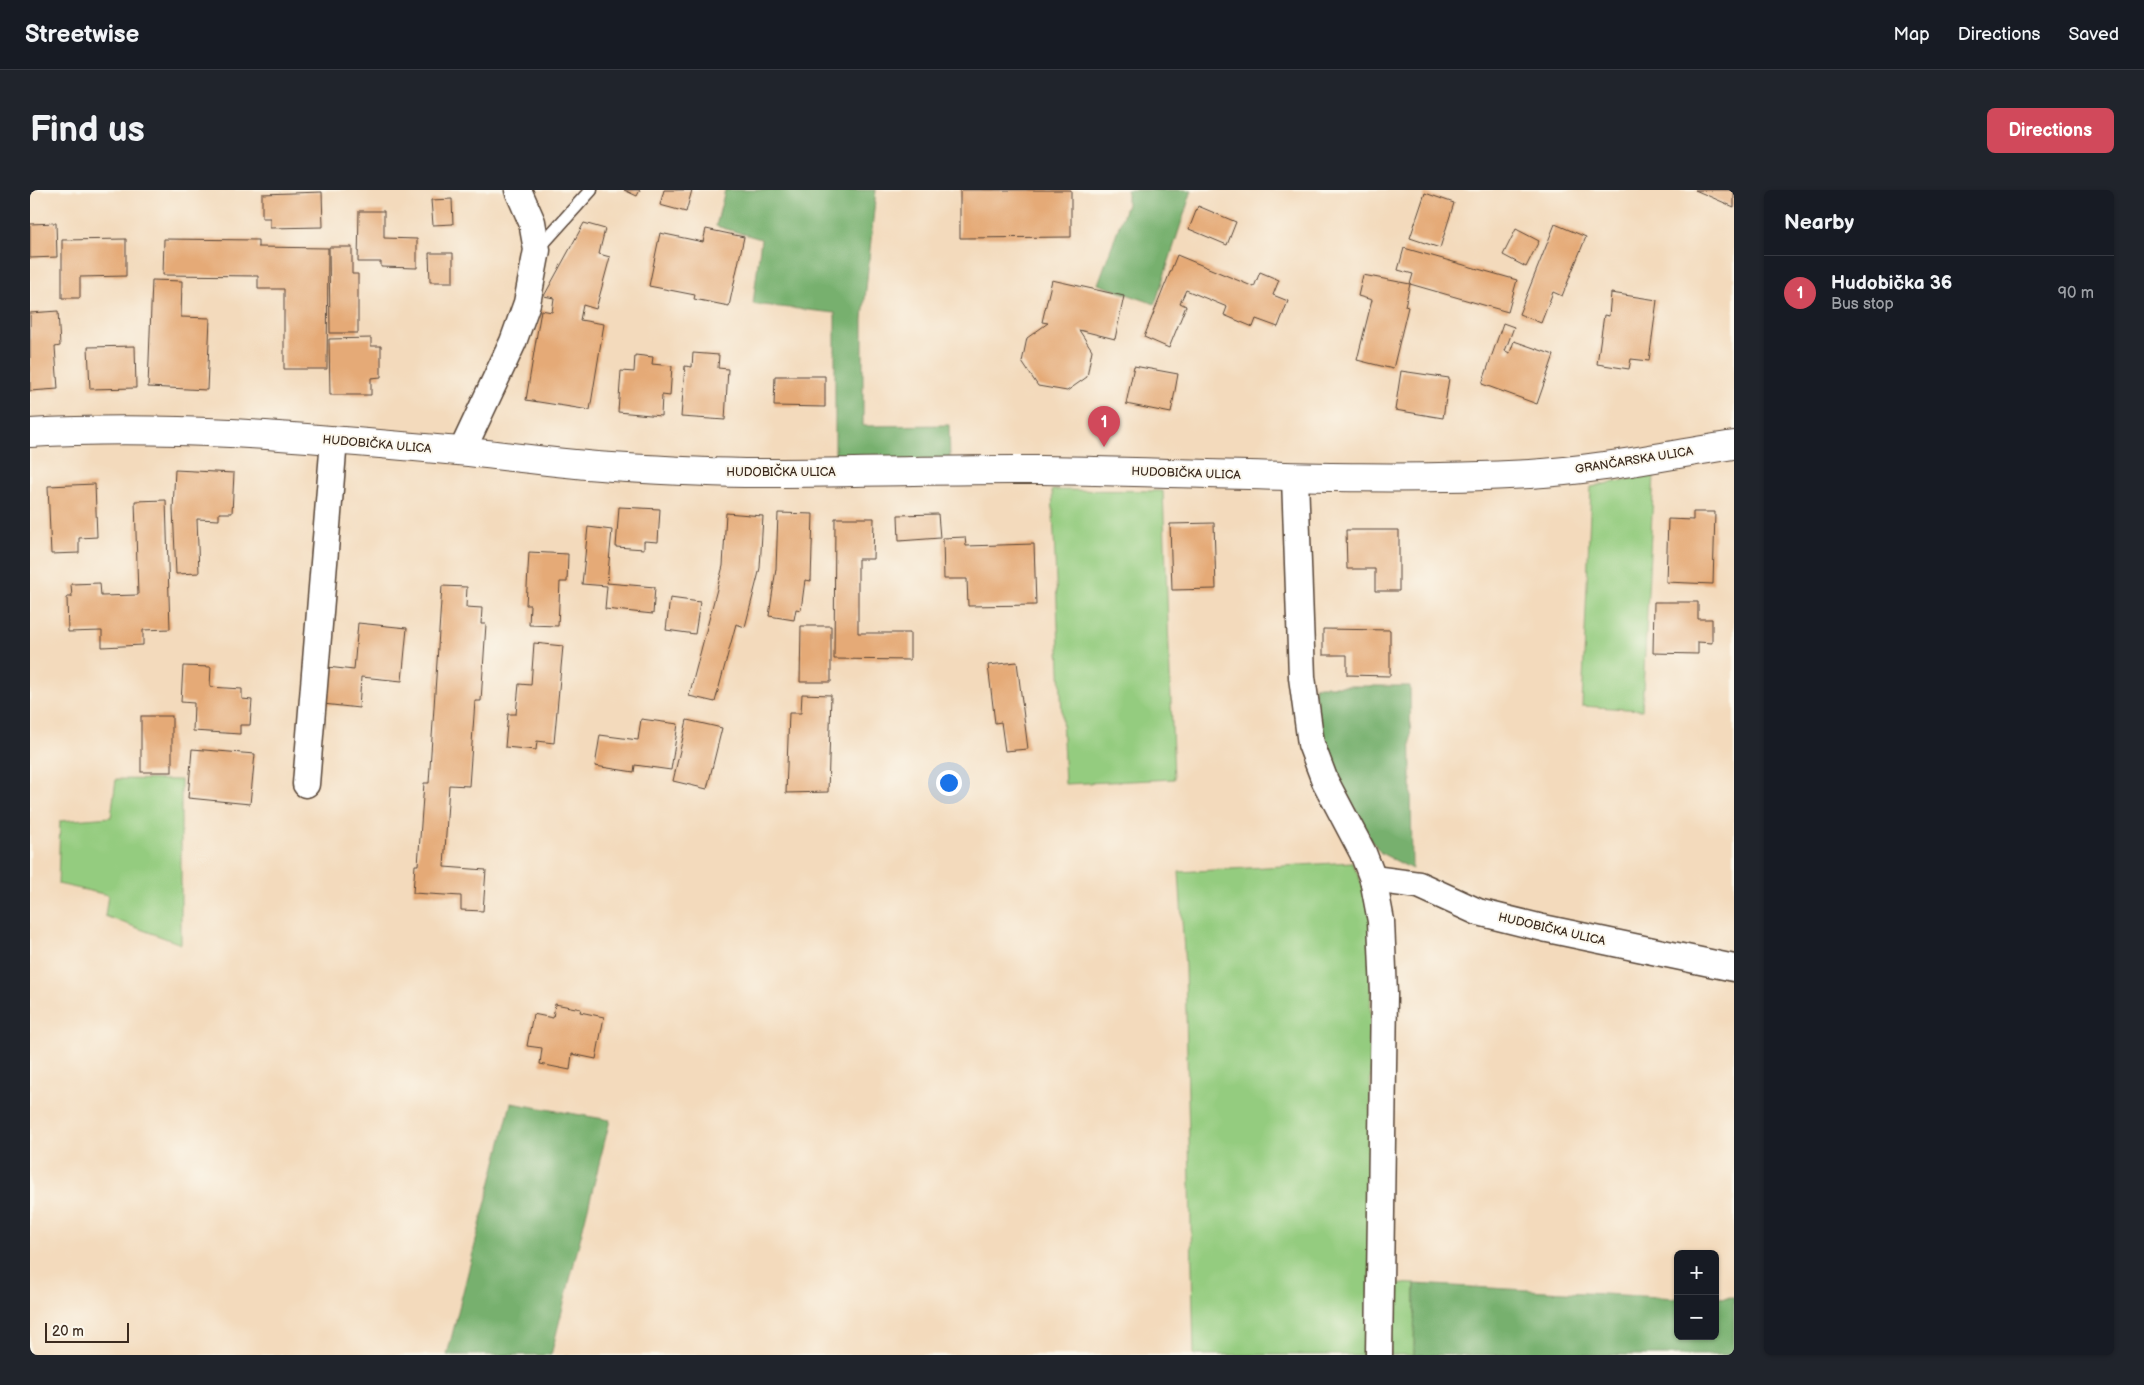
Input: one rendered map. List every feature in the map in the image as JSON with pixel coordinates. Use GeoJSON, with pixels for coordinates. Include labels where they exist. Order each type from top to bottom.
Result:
{"type":"FeatureCollection","features":[{"type":"Feature","properties":{"kind":"main road","name":"HUDOBIČKA ULICA"},"geometry":{"type":"LineString","coordinates":[[30,434],[84,430],[174,429],[462,451],[607,467],[754,473],[1022,470],[1155,471],[1295,478],[1426,479],[1533,474]]}},
{"type":"Feature","properties":{"kind":"main road","name":"GRANČARSKA ULICA"},"geometry":{"type":"LineString","coordinates":[[1533,474],[1734,445]]}},
{"type":"Feature","properties":{"kind":"street"},"geometry":{"type":"LineString","coordinates":[[462,451],[516,334],[527,303],[538,250],[532,222],[518,190]]}},
{"type":"Feature","properties":{"kind":"street"},"geometry":{"type":"LineString","coordinates":[[306,784],[334,440]]}},
{"type":"Feature","properties":{"kind":"street"},"geometry":{"type":"LineString","coordinates":[[1295,478],[1302,677],[1312,744],[1324,781],[1363,853],[1374,879],[1381,921],[1384,994],[1379,1355]]}},
{"type":"Feature","properties":{"kind":"street","name":"HUDOBIČKA ULICA"},"geometry":{"type":"LineString","coordinates":[[1374,879],[1419,885],[1478,912],[1543,928],[1734,968]]}},
{"type":"Feature","properties":{"kind":"lane"},"geometry":{"type":"LineString","coordinates":[[538,250],[591,190]]}},
{"type":"Feature","properties":{"kind":"green space"},"geometry":{"type":"Polygon","coordinates":[[[725,190],[876,190],[863,319],[863,426],[949,425],[950,460],[835,459],[835,313],[753,304],[761,239],[716,226],[725,190]]]}},
{"type":"Feature","properties":{"kind":"green space"},"geometry":{"type":"Polygon","coordinates":[[[1127,190],[1192,190],[1155,304],[1098,284],[1127,204],[1127,190]]]}},
{"type":"Feature","properties":{"kind":"green space"},"geometry":{"type":"Polygon","coordinates":[[[1654,474],[1642,710],[1582,706],[1591,487],[1654,474]]]}},
{"type":"Feature","properties":{"kind":"green space"},"geometry":{"type":"Polygon","coordinates":[[[1052,490],[1163,491],[1174,779],[1065,784],[1052,490]]]}},
{"type":"Feature","properties":{"kind":"green space"},"geometry":{"type":"Polygon","coordinates":[[[1314,686],[1410,686],[1412,869],[1381,853],[1371,840],[1338,776],[1322,738],[1314,686]]]}},
{"type":"Feature","properties":{"kind":"green space"},"geometry":{"type":"Polygon","coordinates":[[[116,779],[181,780],[181,944],[105,916],[108,895],[58,884],[60,821],[111,817],[116,779]]]}},
{"type":"Feature","properties":{"kind":"green space"},"geometry":{"type":"Polygon","coordinates":[[[1352,862],[1362,884],[1371,918],[1370,1355],[1194,1355],[1185,968],[1179,872],[1352,862]]]}},
{"type":"Feature","properties":{"kind":"green space"},"geometry":{"type":"Polygon","coordinates":[[[511,1103],[610,1120],[551,1355],[447,1355],[511,1103]]]}},
{"type":"Feature","properties":{"kind":"green space"},"geometry":{"type":"Polygon","coordinates":[[[1391,1283],[1415,1284],[1414,1355],[1390,1355],[1391,1283]]]}},
{"type":"Feature","properties":{"kind":"green space"},"geometry":{"type":"Polygon","coordinates":[[[1415,1284],[1674,1298],[1674,1340],[1719,1340],[1719,1298],[1734,1297],[1734,1355],[1414,1355],[1415,1284]]]}},
{"type":"Feature","properties":{"kind":"building"},"geometry":{"type":"Polygon","coordinates":[[[624,190],[640,190],[637,196],[624,190]]]}},
{"type":"Feature","properties":{"kind":"building"},"geometry":{"type":"Polygon","coordinates":[[[664,190],[692,190],[686,212],[660,205],[664,190]]]}},
{"type":"Feature","properties":{"kind":"building"},"geometry":{"type":"Polygon","coordinates":[[[960,190],[1071,190],[1071,237],[960,238],[960,190]]]}},
{"type":"Feature","properties":{"kind":"building"},"geometry":{"type":"Polygon","coordinates":[[[1695,190],[1734,190],[1734,207],[1695,190]]]}},
{"type":"Feature","properties":{"kind":"building"},"geometry":{"type":"Polygon","coordinates":[[[322,192],[323,227],[270,228],[270,218],[262,218],[262,194],[322,192]]]}},
{"type":"Feature","properties":{"kind":"building"},"geometry":{"type":"Polygon","coordinates":[[[1425,193],[1454,203],[1440,248],[1410,238],[1425,193]]]}},
{"type":"Feature","properties":{"kind":"building"},"geometry":{"type":"Polygon","coordinates":[[[452,199],[453,224],[433,225],[431,200],[452,199]]]}},
{"type":"Feature","properties":{"kind":"building"},"geometry":{"type":"Polygon","coordinates":[[[1198,206],[1236,222],[1227,245],[1189,229],[1198,206]]]}},
{"type":"Feature","properties":{"kind":"building"},"geometry":{"type":"Polygon","coordinates":[[[359,211],[384,211],[384,238],[417,239],[417,268],[381,267],[381,262],[358,262],[359,211]]]}},
{"type":"Feature","properties":{"kind":"building"},"geometry":{"type":"Polygon","coordinates":[[[56,223],[57,257],[30,258],[30,224],[56,223]]]}},
{"type":"Feature","properties":{"kind":"building"},"geometry":{"type":"Polygon","coordinates":[[[584,223],[605,229],[599,254],[610,257],[596,309],[583,305],[580,320],[604,324],[590,410],[526,400],[541,310],[552,312],[554,298],[544,296],[584,223]]]}},
{"type":"Feature","properties":{"kind":"building"},"geometry":{"type":"Polygon","coordinates":[[[1555,224],[1586,237],[1562,296],[1553,292],[1541,323],[1519,314],[1555,224]]]}},
{"type":"Feature","properties":{"kind":"building"},"geometry":{"type":"Polygon","coordinates":[[[706,229],[744,237],[729,306],[694,299],[695,295],[649,286],[660,233],[703,242],[706,229]]]}},
{"type":"Feature","properties":{"kind":"building"},"geometry":{"type":"Polygon","coordinates":[[[1516,229],[1539,241],[1526,267],[1503,255],[1516,229]]]}},
{"type":"Feature","properties":{"kind":"building"},"geometry":{"type":"Polygon","coordinates":[[[126,239],[126,276],[80,277],[80,298],[62,298],[62,240],[126,239]]]}},
{"type":"Feature","properties":{"kind":"building"},"geometry":{"type":"Polygon","coordinates":[[[164,239],[258,240],[258,247],[328,248],[327,369],[284,369],[284,289],[258,289],[258,276],[163,275],[164,239]]]}},
{"type":"Feature","properties":{"kind":"building"},"geometry":{"type":"Polygon","coordinates":[[[329,247],[352,247],[352,274],[358,274],[358,333],[330,333],[329,247]]]}},
{"type":"Feature","properties":{"kind":"building"},"geometry":{"type":"Polygon","coordinates":[[[1404,248],[1517,280],[1508,312],[1410,284],[1413,274],[1398,270],[1404,248]]]}},
{"type":"Feature","properties":{"kind":"building"},"geometry":{"type":"Polygon","coordinates":[[[429,253],[453,253],[453,282],[430,282],[429,253]]]}},
{"type":"Feature","properties":{"kind":"building"},"geometry":{"type":"Polygon","coordinates":[[[1177,255],[1254,287],[1260,272],[1279,280],[1273,295],[1288,301],[1278,327],[1256,319],[1253,327],[1224,315],[1227,307],[1186,290],[1180,303],[1186,306],[1169,348],[1144,337],[1177,255]]]}},
{"type":"Feature","properties":{"kind":"building"},"geometry":{"type":"Polygon","coordinates":[[[1363,275],[1410,284],[1405,306],[1408,307],[1393,369],[1357,360],[1372,300],[1358,296],[1363,275]]]}},
{"type":"Feature","properties":{"kind":"building"},"geometry":{"type":"Polygon","coordinates":[[[152,280],[182,281],[181,317],[210,318],[207,390],[148,387],[152,280]]]}},
{"type":"Feature","properties":{"kind":"building"},"geometry":{"type":"Polygon","coordinates":[[[1052,280],[1124,296],[1115,339],[1079,330],[1092,350],[1087,377],[1067,391],[1038,386],[1022,362],[1027,338],[1048,323],[1042,322],[1052,280]]]}},
{"type":"Feature","properties":{"kind":"building"},"geometry":{"type":"Polygon","coordinates":[[[1611,293],[1657,300],[1649,361],[1631,359],[1629,369],[1597,364],[1604,315],[1609,316],[1611,293]]]}},
{"type":"Feature","properties":{"kind":"building"},"geometry":{"type":"Polygon","coordinates":[[[58,311],[60,346],[55,347],[58,389],[30,391],[30,313],[58,311]]]}},
{"type":"Feature","properties":{"kind":"building"},"geometry":{"type":"Polygon","coordinates":[[[1503,323],[1514,327],[1505,351],[1510,353],[1514,341],[1554,355],[1537,404],[1482,384],[1503,323]]]}},
{"type":"Feature","properties":{"kind":"building"},"geometry":{"type":"Polygon","coordinates":[[[371,338],[371,346],[381,346],[381,377],[371,378],[371,395],[330,395],[329,339],[371,338]]]}},
{"type":"Feature","properties":{"kind":"building"},"geometry":{"type":"Polygon","coordinates":[[[135,346],[136,388],[90,389],[88,347],[135,346]]]}},
{"type":"Feature","properties":{"kind":"building"},"geometry":{"type":"Polygon","coordinates":[[[693,353],[719,355],[718,368],[728,369],[725,420],[681,417],[685,366],[692,367],[693,353]]]}},
{"type":"Feature","properties":{"kind":"building"},"geometry":{"type":"Polygon","coordinates":[[[635,355],[653,357],[652,364],[672,366],[670,396],[662,395],[661,416],[618,412],[621,371],[634,372],[635,355]]]}},
{"type":"Feature","properties":{"kind":"building"},"geometry":{"type":"Polygon","coordinates":[[[1134,366],[1178,374],[1171,413],[1126,404],[1134,366]]]}},
{"type":"Feature","properties":{"kind":"building"},"geometry":{"type":"Polygon","coordinates":[[[1401,371],[1449,378],[1443,418],[1395,410],[1401,371]]]}},
{"type":"Feature","properties":{"kind":"building"},"geometry":{"type":"Polygon","coordinates":[[[775,376],[825,376],[825,407],[774,406],[775,376]]]}},
{"type":"Feature","properties":{"kind":"building"},"geometry":{"type":"Polygon","coordinates":[[[175,470],[234,473],[232,513],[219,513],[219,520],[197,519],[199,573],[176,574],[173,509],[175,470]]]}},
{"type":"Feature","properties":{"kind":"building"},"geometry":{"type":"Polygon","coordinates":[[[95,484],[97,537],[79,538],[79,553],[51,554],[48,486],[95,484]]]}},
{"type":"Feature","properties":{"kind":"building"},"geometry":{"type":"Polygon","coordinates":[[[166,500],[170,629],[143,630],[143,645],[102,647],[102,631],[68,632],[67,597],[72,597],[71,584],[100,583],[101,596],[138,595],[135,501],[166,500]]]}},
{"type":"Feature","properties":{"kind":"building"},"geometry":{"type":"Polygon","coordinates":[[[619,507],[660,509],[658,542],[644,541],[644,549],[616,547],[619,507]]]}},
{"type":"Feature","properties":{"kind":"building"},"geometry":{"type":"Polygon","coordinates":[[[1693,512],[1715,512],[1713,584],[1666,582],[1668,519],[1693,520],[1693,512]]]}},
{"type":"Feature","properties":{"kind":"building"},"geometry":{"type":"Polygon","coordinates":[[[726,513],[763,516],[760,568],[745,627],[736,624],[715,702],[689,696],[723,566],[726,513]]]}},
{"type":"Feature","properties":{"kind":"building"},"geometry":{"type":"Polygon","coordinates":[[[778,513],[813,514],[811,581],[805,580],[801,610],[796,609],[794,620],[769,616],[776,569],[778,513]]]}},
{"type":"Feature","properties":{"kind":"building"},"geometry":{"type":"Polygon","coordinates":[[[938,514],[940,538],[899,541],[898,515],[938,514]]]}},
{"type":"Feature","properties":{"kind":"building"},"geometry":{"type":"Polygon","coordinates":[[[835,518],[874,518],[873,559],[858,559],[858,633],[910,633],[910,660],[834,659],[835,518]]]}},
{"type":"Feature","properties":{"kind":"building"},"geometry":{"type":"Polygon","coordinates":[[[1214,523],[1216,589],[1172,590],[1170,524],[1214,523]]]}},
{"type":"Feature","properties":{"kind":"building"},"geometry":{"type":"Polygon","coordinates":[[[588,527],[612,530],[607,583],[655,587],[653,614],[605,609],[607,586],[582,584],[588,527]]]}},
{"type":"Feature","properties":{"kind":"building"},"geometry":{"type":"Polygon","coordinates":[[[1346,530],[1399,530],[1399,591],[1375,591],[1375,569],[1347,569],[1346,530]]]}},
{"type":"Feature","properties":{"kind":"building"},"geometry":{"type":"Polygon","coordinates":[[[965,537],[966,546],[1034,544],[1036,605],[968,606],[967,579],[944,579],[943,538],[965,537]]]}},
{"type":"Feature","properties":{"kind":"building"},"geometry":{"type":"Polygon","coordinates":[[[529,552],[568,554],[567,582],[560,582],[558,626],[529,625],[530,605],[526,605],[529,552]]]}},
{"type":"Feature","properties":{"kind":"building"},"geometry":{"type":"Polygon","coordinates":[[[442,586],[467,587],[466,607],[482,608],[481,624],[486,624],[481,701],[475,701],[469,786],[449,785],[444,867],[486,870],[483,911],[461,910],[461,896],[413,893],[415,865],[418,865],[424,783],[429,783],[442,586]]]}},
{"type":"Feature","properties":{"kind":"building"},"geometry":{"type":"Polygon","coordinates":[[[670,598],[700,602],[695,634],[666,630],[670,598]]]}},
{"type":"Feature","properties":{"kind":"building"},"geometry":{"type":"Polygon","coordinates":[[[1654,602],[1698,602],[1698,619],[1712,619],[1712,643],[1698,642],[1698,654],[1653,653],[1654,602]]]}},
{"type":"Feature","properties":{"kind":"building"},"geometry":{"type":"Polygon","coordinates":[[[358,623],[407,628],[402,681],[361,677],[359,708],[323,704],[327,667],[354,670],[358,623]]]}},
{"type":"Feature","properties":{"kind":"building"},"geometry":{"type":"Polygon","coordinates":[[[801,626],[831,626],[831,682],[800,682],[801,626]]]}},
{"type":"Feature","properties":{"kind":"building"},"geometry":{"type":"Polygon","coordinates":[[[1323,629],[1390,630],[1390,676],[1347,675],[1347,655],[1323,655],[1323,629]]]}},
{"type":"Feature","properties":{"kind":"building"},"geometry":{"type":"Polygon","coordinates":[[[534,643],[563,646],[554,743],[537,741],[536,750],[505,747],[508,714],[516,714],[519,684],[531,685],[534,643]]]}},
{"type":"Feature","properties":{"kind":"building"},"geometry":{"type":"Polygon","coordinates":[[[1017,662],[1028,749],[1005,751],[1001,722],[995,723],[988,665],[1017,662]]]}},
{"type":"Feature","properties":{"kind":"building"},"geometry":{"type":"Polygon","coordinates":[[[183,666],[211,667],[210,687],[242,689],[242,699],[252,700],[250,725],[240,725],[240,734],[193,731],[194,703],[181,702],[183,666]]]}},
{"type":"Feature","properties":{"kind":"building"},"geometry":{"type":"Polygon","coordinates":[[[802,694],[831,695],[828,792],[786,793],[789,713],[801,713],[802,694]]]}},
{"type":"Feature","properties":{"kind":"building"},"geometry":{"type":"Polygon","coordinates":[[[141,716],[172,716],[172,772],[141,772],[141,716]]]}},
{"type":"Feature","properties":{"kind":"building"},"geometry":{"type":"Polygon","coordinates":[[[641,719],[678,724],[671,770],[635,765],[634,772],[595,766],[600,735],[638,740],[641,719]]]}},
{"type":"Feature","properties":{"kind":"building"},"geometry":{"type":"Polygon","coordinates":[[[687,720],[722,728],[707,789],[673,781],[687,720]]]}},
{"type":"Feature","properties":{"kind":"building"},"geometry":{"type":"Polygon","coordinates":[[[192,749],[255,754],[250,804],[188,798],[192,749]]]}},
{"type":"Feature","properties":{"kind":"building"},"geometry":{"type":"Polygon","coordinates":[[[555,1004],[581,1009],[580,1012],[604,1017],[596,1059],[572,1054],[570,1070],[540,1064],[542,1048],[527,1046],[533,1014],[553,1018],[555,1004]]]}},
{"type":"Feature","properties":{"kind":"place","name":"Hudobička 36"},"geometry":{"type":"Point","coordinates":[1104,447]}}]}
